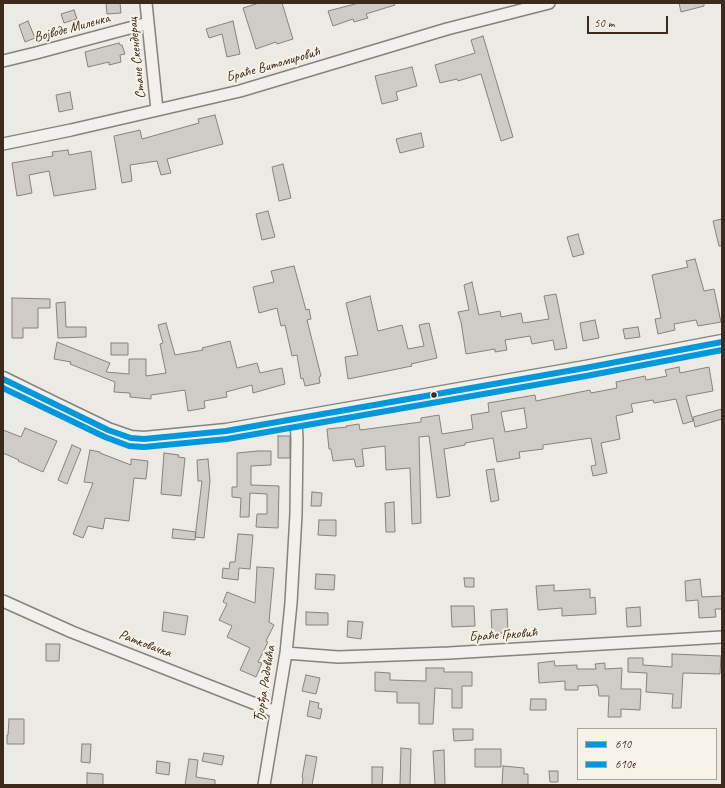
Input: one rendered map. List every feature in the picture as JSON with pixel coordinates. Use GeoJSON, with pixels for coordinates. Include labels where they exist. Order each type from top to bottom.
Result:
{"type":"FeatureCollection","features":[{"type":"Feature","properties":{"kind":"street","name":"Стане Скендерац"},"geometry":{"type":"LineString","coordinates":[[146,3],[157,110]]}},
{"type":"Feature","properties":{"kind":"street","name":"Браће Витомировић"},"geometry":{"type":"LineString","coordinates":[[3,144],[240,91],[448,29],[549,3]]}},
{"type":"Feature","properties":{"kind":"street","name":"Војводе Миленка"},"geometry":{"type":"LineString","coordinates":[[3,61],[148,23]]}},
{"type":"Feature","properties":{"kind":"street"},"geometry":{"type":"LineString","coordinates":[[3,379],[122,435],[136,439],[162,438],[226,431],[296,419],[722,342]]}},
{"type":"Feature","properties":{"kind":"street","name":"Ђорђа Радовића"},"geometry":{"type":"LineString","coordinates":[[264,785],[286,653],[291,603],[296,514],[296,419]]}},
{"type":"Feature","properties":{"kind":"street","name":"Ратковачка"},"geometry":{"type":"LineString","coordinates":[[3,601],[72,632],[276,712]]}},
{"type":"Feature","properties":{"kind":"street","name":"Браће Грковић"},"geometry":{"type":"LineString","coordinates":[[286,653],[338,657],[449,653],[722,637]]}},
{"type":"Feature","properties":{"kind":"building"},"geometry":{"type":"Polygon","coordinates":[[[106,3],[120,3],[121,13],[107,14],[106,3]]]}},
{"type":"Feature","properties":{"kind":"building"},"geometry":{"type":"Polygon","coordinates":[[[259,3],[282,3],[293,39],[277,44],[276,42],[256,49],[243,8],[259,3]]]}},
{"type":"Feature","properties":{"kind":"building"},"geometry":{"type":"Polygon","coordinates":[[[359,3],[394,3],[395,5],[366,14],[368,18],[354,22],[353,19],[333,26],[328,11],[359,3]]]}},
{"type":"Feature","properties":{"kind":"building"},"geometry":{"type":"Polygon","coordinates":[[[679,3],[704,3],[704,6],[681,12],[679,3]]]}},
{"type":"Feature","properties":{"kind":"building"},"geometry":{"type":"Polygon","coordinates":[[[74,10],[77,19],[64,23],[61,14],[74,10]]]}},
{"type":"Feature","properties":{"kind":"building"},"geometry":{"type":"Polygon","coordinates":[[[28,21],[35,38],[25,42],[19,25],[28,21]]]}},
{"type":"Feature","properties":{"kind":"building"},"geometry":{"type":"Polygon","coordinates":[[[233,21],[240,54],[227,57],[222,34],[209,38],[206,29],[233,21]]]}},
{"type":"Feature","properties":{"kind":"building"},"geometry":{"type":"Polygon","coordinates":[[[483,36],[513,137],[501,141],[481,74],[458,81],[457,79],[440,83],[435,65],[475,53],[471,40],[483,36]]]}},
{"type":"Feature","properties":{"kind":"building"},"geometry":{"type":"Polygon","coordinates":[[[119,43],[122,45],[125,54],[120,55],[121,62],[109,65],[109,62],[88,67],[85,52],[119,43]]]}},
{"type":"Feature","properties":{"kind":"building"},"geometry":{"type":"Polygon","coordinates":[[[412,67],[417,86],[396,92],[398,100],[382,104],[375,76],[412,67]]]}},
{"type":"Feature","properties":{"kind":"building"},"geometry":{"type":"Polygon","coordinates":[[[70,92],[73,109],[59,112],[56,95],[70,92]]]}},
{"type":"Feature","properties":{"kind":"building"},"geometry":{"type":"Polygon","coordinates":[[[215,115],[223,144],[167,159],[171,173],[161,175],[157,161],[130,165],[132,181],[122,183],[114,136],[140,130],[142,139],[199,123],[198,119],[215,115]]]}},
{"type":"Feature","properties":{"kind":"building"},"geometry":{"type":"Polygon","coordinates":[[[421,133],[424,147],[400,153],[396,139],[421,133]]]}},
{"type":"Feature","properties":{"kind":"building"},"geometry":{"type":"Polygon","coordinates":[[[68,150],[69,155],[91,151],[96,189],[54,196],[49,171],[29,175],[32,193],[17,196],[12,163],[53,156],[52,152],[68,150]]]}},
{"type":"Feature","properties":{"kind":"building"},"geometry":{"type":"Polygon","coordinates":[[[283,164],[291,198],[279,201],[272,167],[283,164]]]}},
{"type":"Feature","properties":{"kind":"building"},"geometry":{"type":"Polygon","coordinates":[[[268,211],[275,237],[262,240],[256,214],[268,211]]]}},
{"type":"Feature","properties":{"kind":"building"},"geometry":{"type":"Polygon","coordinates":[[[722,219],[722,246],[719,246],[713,221],[722,219]]]}},
{"type":"Feature","properties":{"kind":"building"},"geometry":{"type":"Polygon","coordinates":[[[578,234],[584,254],[573,257],[567,237],[578,234]]]}},
{"type":"Feature","properties":{"kind":"building"},"geometry":{"type":"Polygon","coordinates":[[[695,259],[704,291],[714,289],[721,322],[698,326],[696,320],[674,324],[675,330],[658,334],[655,319],[661,318],[652,275],[688,267],[686,261],[695,259]]]}},
{"type":"Feature","properties":{"kind":"building"},"geometry":{"type":"Polygon","coordinates":[[[294,266],[306,310],[309,309],[311,319],[307,320],[321,376],[319,377],[320,383],[305,386],[303,378],[301,379],[297,355],[292,356],[285,325],[281,326],[277,308],[259,313],[253,287],[274,282],[271,271],[294,266]]]}},
{"type":"Feature","properties":{"kind":"building"},"geometry":{"type":"Polygon","coordinates":[[[472,282],[479,315],[500,311],[501,317],[521,313],[523,323],[549,319],[544,296],[556,294],[567,348],[555,350],[553,340],[532,344],[530,336],[505,340],[507,350],[495,352],[495,349],[466,354],[458,312],[469,310],[464,285],[472,282]]]}},
{"type":"Feature","properties":{"kind":"building"},"geometry":{"type":"Polygon","coordinates":[[[370,296],[378,331],[402,325],[408,349],[424,346],[419,325],[429,323],[437,358],[411,364],[412,366],[348,379],[345,357],[358,355],[346,303],[370,296]]]}},
{"type":"Feature","properties":{"kind":"building"},"geometry":{"type":"Polygon","coordinates":[[[12,298],[50,299],[50,308],[38,308],[38,328],[23,328],[23,338],[12,338],[12,298]]]}},
{"type":"Feature","properties":{"kind":"building"},"geometry":{"type":"Polygon","coordinates":[[[65,302],[66,327],[86,327],[86,337],[58,338],[56,303],[65,302]]]}},
{"type":"Feature","properties":{"kind":"building"},"geometry":{"type":"Polygon","coordinates":[[[595,320],[599,338],[583,341],[580,323],[595,320]]]}},
{"type":"Feature","properties":{"kind":"building"},"geometry":{"type":"Polygon","coordinates":[[[166,323],[175,355],[203,350],[202,348],[230,341],[237,368],[257,363],[260,373],[282,368],[285,384],[253,393],[252,385],[226,392],[227,397],[204,401],[205,408],[188,411],[185,390],[151,395],[151,399],[130,397],[130,393],[114,392],[115,382],[70,364],[71,362],[54,359],[57,342],[110,363],[106,372],[129,374],[129,359],[146,359],[146,376],[166,373],[160,344],[163,343],[158,325],[166,323]]]}},
{"type":"Feature","properties":{"kind":"building"},"geometry":{"type":"Polygon","coordinates":[[[638,327],[640,337],[625,339],[623,329],[638,327]]]}},
{"type":"Feature","properties":{"kind":"building"},"geometry":{"type":"Polygon","coordinates":[[[111,343],[128,343],[128,355],[111,355],[111,343]]]}},
{"type":"Feature","properties":{"kind":"building"},"geometry":{"type":"Polygon","coordinates":[[[679,367],[680,373],[709,367],[713,391],[686,396],[693,421],[683,424],[676,399],[654,403],[653,400],[631,404],[633,412],[616,416],[620,439],[601,443],[607,473],[593,476],[591,466],[596,465],[591,438],[543,445],[543,449],[519,452],[520,458],[497,462],[493,438],[465,443],[465,445],[444,449],[450,496],[437,498],[429,436],[419,437],[421,523],[412,524],[410,468],[386,470],[385,446],[362,449],[364,466],[356,467],[354,459],[333,461],[331,449],[329,449],[327,429],[359,424],[360,430],[421,422],[421,418],[439,415],[442,434],[473,429],[471,415],[489,412],[488,403],[535,395],[536,401],[590,390],[591,393],[617,388],[616,382],[645,376],[646,380],[667,376],[665,370],[679,367]],[[524,408],[501,412],[505,432],[527,428],[524,408]]]}},
{"type":"Feature","properties":{"kind":"building"},"geometry":{"type":"Polygon","coordinates":[[[722,409],[722,419],[695,427],[693,417],[722,409]]]}},
{"type":"Feature","properties":{"kind":"building"},"geometry":{"type":"Polygon","coordinates":[[[25,428],[57,441],[43,472],[3,453],[3,430],[21,437],[25,428]]]}},
{"type":"Feature","properties":{"kind":"building"},"geometry":{"type":"Polygon","coordinates":[[[278,436],[290,436],[290,458],[278,458],[278,436]]]}},
{"type":"Feature","properties":{"kind":"building"},"geometry":{"type":"Polygon","coordinates":[[[72,445],[81,449],[67,484],[58,480],[72,445]]]}},
{"type":"Feature","properties":{"kind":"building"},"geometry":{"type":"Polygon","coordinates":[[[90,450],[100,452],[131,465],[131,459],[148,461],[146,479],[134,478],[129,521],[105,518],[103,529],[88,526],[83,538],[73,534],[93,483],[84,482],[90,450]]]}},
{"type":"Feature","properties":{"kind":"building"},"geometry":{"type":"Polygon","coordinates":[[[271,451],[271,465],[251,466],[251,485],[279,486],[278,528],[256,527],[257,514],[267,514],[267,494],[250,493],[249,517],[240,517],[241,498],[232,497],[232,487],[237,487],[237,453],[271,451]]]}},
{"type":"Feature","properties":{"kind":"building"},"geometry":{"type":"Polygon","coordinates":[[[164,453],[179,455],[178,457],[185,458],[181,496],[161,494],[164,453]]]}},
{"type":"Feature","properties":{"kind":"building"},"geometry":{"type":"Polygon","coordinates":[[[208,459],[210,481],[204,538],[195,537],[202,481],[198,481],[197,460],[208,459]]]}},
{"type":"Feature","properties":{"kind":"building"},"geometry":{"type":"Polygon","coordinates":[[[494,469],[499,500],[491,502],[486,470],[494,469]]]}},
{"type":"Feature","properties":{"kind":"building"},"geometry":{"type":"Polygon","coordinates":[[[312,492],[322,493],[321,506],[311,506],[312,492]]]}},
{"type":"Feature","properties":{"kind":"building"},"geometry":{"type":"Polygon","coordinates":[[[394,502],[395,532],[386,532],[385,503],[394,502]]]}},
{"type":"Feature","properties":{"kind":"building"},"geometry":{"type":"Polygon","coordinates":[[[319,520],[336,520],[336,536],[318,535],[319,520]]]}},
{"type":"Feature","properties":{"kind":"building"},"geometry":{"type":"Polygon","coordinates":[[[173,529],[196,532],[195,540],[172,538],[173,529]]]}},
{"type":"Feature","properties":{"kind":"building"},"geometry":{"type":"Polygon","coordinates":[[[238,534],[253,535],[250,569],[239,568],[238,580],[222,578],[223,568],[229,569],[230,562],[235,562],[238,534]]]}},
{"type":"Feature","properties":{"kind":"building"},"geometry":{"type":"Polygon","coordinates":[[[257,567],[274,568],[269,622],[274,625],[266,641],[268,642],[258,662],[262,663],[256,677],[240,670],[250,648],[227,637],[232,626],[219,620],[227,604],[223,602],[227,592],[255,603],[257,567]]]}},
{"type":"Feature","properties":{"kind":"building"},"geometry":{"type":"Polygon","coordinates":[[[316,574],[335,575],[334,590],[315,589],[316,574]]]}},
{"type":"Feature","properties":{"kind":"building"},"geometry":{"type":"Polygon","coordinates":[[[464,578],[474,578],[474,587],[465,587],[464,578]]]}},
{"type":"Feature","properties":{"kind":"building"},"geometry":{"type":"Polygon","coordinates":[[[700,579],[702,597],[722,596],[722,609],[715,609],[716,617],[699,618],[698,600],[686,601],[685,581],[700,579]]]}},
{"type":"Feature","properties":{"kind":"building"},"geometry":{"type":"Polygon","coordinates":[[[554,585],[554,591],[590,589],[590,598],[595,597],[596,614],[562,616],[562,608],[538,610],[536,586],[554,585]]]}},
{"type":"Feature","properties":{"kind":"building"},"geometry":{"type":"Polygon","coordinates":[[[451,606],[474,606],[475,626],[452,627],[451,606]]]}},
{"type":"Feature","properties":{"kind":"building"},"geometry":{"type":"Polygon","coordinates":[[[640,607],[641,626],[627,627],[626,608],[640,607]]]}},
{"type":"Feature","properties":{"kind":"building"},"geometry":{"type":"Polygon","coordinates":[[[507,609],[508,633],[492,633],[491,610],[507,609]]]}},
{"type":"Feature","properties":{"kind":"building"},"geometry":{"type":"Polygon","coordinates":[[[164,612],[188,616],[185,635],[162,631],[164,612]]]}},
{"type":"Feature","properties":{"kind":"building"},"geometry":{"type":"Polygon","coordinates":[[[306,612],[328,613],[328,625],[306,625],[306,612]]]}},
{"type":"Feature","properties":{"kind":"building"},"geometry":{"type":"Polygon","coordinates":[[[348,621],[363,622],[361,639],[347,637],[348,621]]]}},
{"type":"Feature","properties":{"kind":"building"},"geometry":{"type":"Polygon","coordinates":[[[46,644],[60,644],[59,661],[46,661],[46,644]]]}},
{"type":"Feature","properties":{"kind":"building"},"geometry":{"type":"Polygon","coordinates":[[[672,654],[721,656],[720,674],[683,673],[681,708],[672,708],[673,694],[646,692],[647,673],[628,672],[628,658],[643,658],[643,665],[672,667],[672,654]]]}},
{"type":"Feature","properties":{"kind":"building"},"geometry":{"type":"Polygon","coordinates":[[[554,661],[555,666],[577,665],[577,669],[596,669],[595,664],[605,663],[605,669],[622,668],[621,689],[641,689],[640,710],[621,709],[621,717],[608,717],[609,696],[599,696],[597,685],[578,686],[578,690],[565,690],[565,681],[539,683],[538,663],[554,661]]]}},
{"type":"Feature","properties":{"kind":"building"},"geometry":{"type":"Polygon","coordinates":[[[426,668],[444,668],[444,672],[472,672],[472,686],[462,686],[462,708],[452,708],[452,689],[435,688],[433,724],[419,724],[419,703],[397,703],[397,692],[375,691],[375,672],[390,673],[390,680],[426,681],[426,668]]]}},
{"type":"Feature","properties":{"kind":"building"},"geometry":{"type":"Polygon","coordinates":[[[306,675],[320,678],[316,694],[302,691],[306,675]]]}},
{"type":"Feature","properties":{"kind":"building"},"geometry":{"type":"Polygon","coordinates":[[[531,699],[546,699],[546,710],[530,710],[531,699]]]}},
{"type":"Feature","properties":{"kind":"building"},"geometry":{"type":"Polygon","coordinates":[[[310,701],[319,703],[318,708],[322,709],[320,719],[307,716],[310,701]]]}},
{"type":"Feature","properties":{"kind":"building"},"geometry":{"type":"Polygon","coordinates":[[[9,719],[24,719],[24,744],[7,744],[9,719]]]}},
{"type":"Feature","properties":{"kind":"building"},"geometry":{"type":"Polygon","coordinates":[[[453,729],[473,729],[473,740],[454,741],[453,729]]]}},
{"type":"Feature","properties":{"kind":"building"},"geometry":{"type":"Polygon","coordinates":[[[82,744],[91,744],[90,763],[81,762],[82,744]]]}},
{"type":"Feature","properties":{"kind":"building"},"geometry":{"type":"Polygon","coordinates":[[[401,748],[411,749],[410,785],[400,785],[401,748]]]}},
{"type":"Feature","properties":{"kind":"building"},"geometry":{"type":"Polygon","coordinates":[[[475,749],[501,749],[501,767],[475,767],[475,749]]]}},
{"type":"Feature","properties":{"kind":"building"},"geometry":{"type":"Polygon","coordinates":[[[444,750],[445,785],[435,785],[433,751],[444,750]]]}},
{"type":"Feature","properties":{"kind":"building"},"geometry":{"type":"Polygon","coordinates":[[[204,753],[224,756],[222,765],[202,761],[204,753]]]}},
{"type":"Feature","properties":{"kind":"building"},"geometry":{"type":"Polygon","coordinates":[[[306,755],[317,757],[312,785],[302,785],[306,755]]]}},
{"type":"Feature","properties":{"kind":"building"},"geometry":{"type":"Polygon","coordinates":[[[189,759],[198,760],[196,777],[215,780],[215,785],[185,785],[189,759]]]}},
{"type":"Feature","properties":{"kind":"building"},"geometry":{"type":"Polygon","coordinates":[[[157,761],[170,763],[169,775],[156,773],[157,761]]]}},
{"type":"Feature","properties":{"kind":"building"},"geometry":{"type":"Polygon","coordinates":[[[503,766],[524,768],[524,774],[528,774],[528,785],[502,785],[503,766]]]}},
{"type":"Feature","properties":{"kind":"building"},"geometry":{"type":"Polygon","coordinates":[[[372,767],[383,767],[382,785],[372,785],[372,767]]]}},
{"type":"Feature","properties":{"kind":"building"},"geometry":{"type":"Polygon","coordinates":[[[549,771],[558,771],[558,782],[550,782],[549,771]]]}},
{"type":"Feature","properties":{"kind":"building"},"geometry":{"type":"Polygon","coordinates":[[[87,773],[103,774],[103,785],[87,785],[87,773]]]}},
{"type":"Feature","properties":{"kind":"transit line","name":"610"},"geometry":{"type":"LineString","coordinates":[[3,379],[108,430],[131,438],[144,439],[226,431],[585,368],[722,342]]}},
{"type":"Feature","properties":{"kind":"transit line","name":"610e"},"geometry":{"type":"LineString","coordinates":[[3,388],[105,437],[129,446],[144,447],[227,439],[586,376],[722,350]]}}]}
